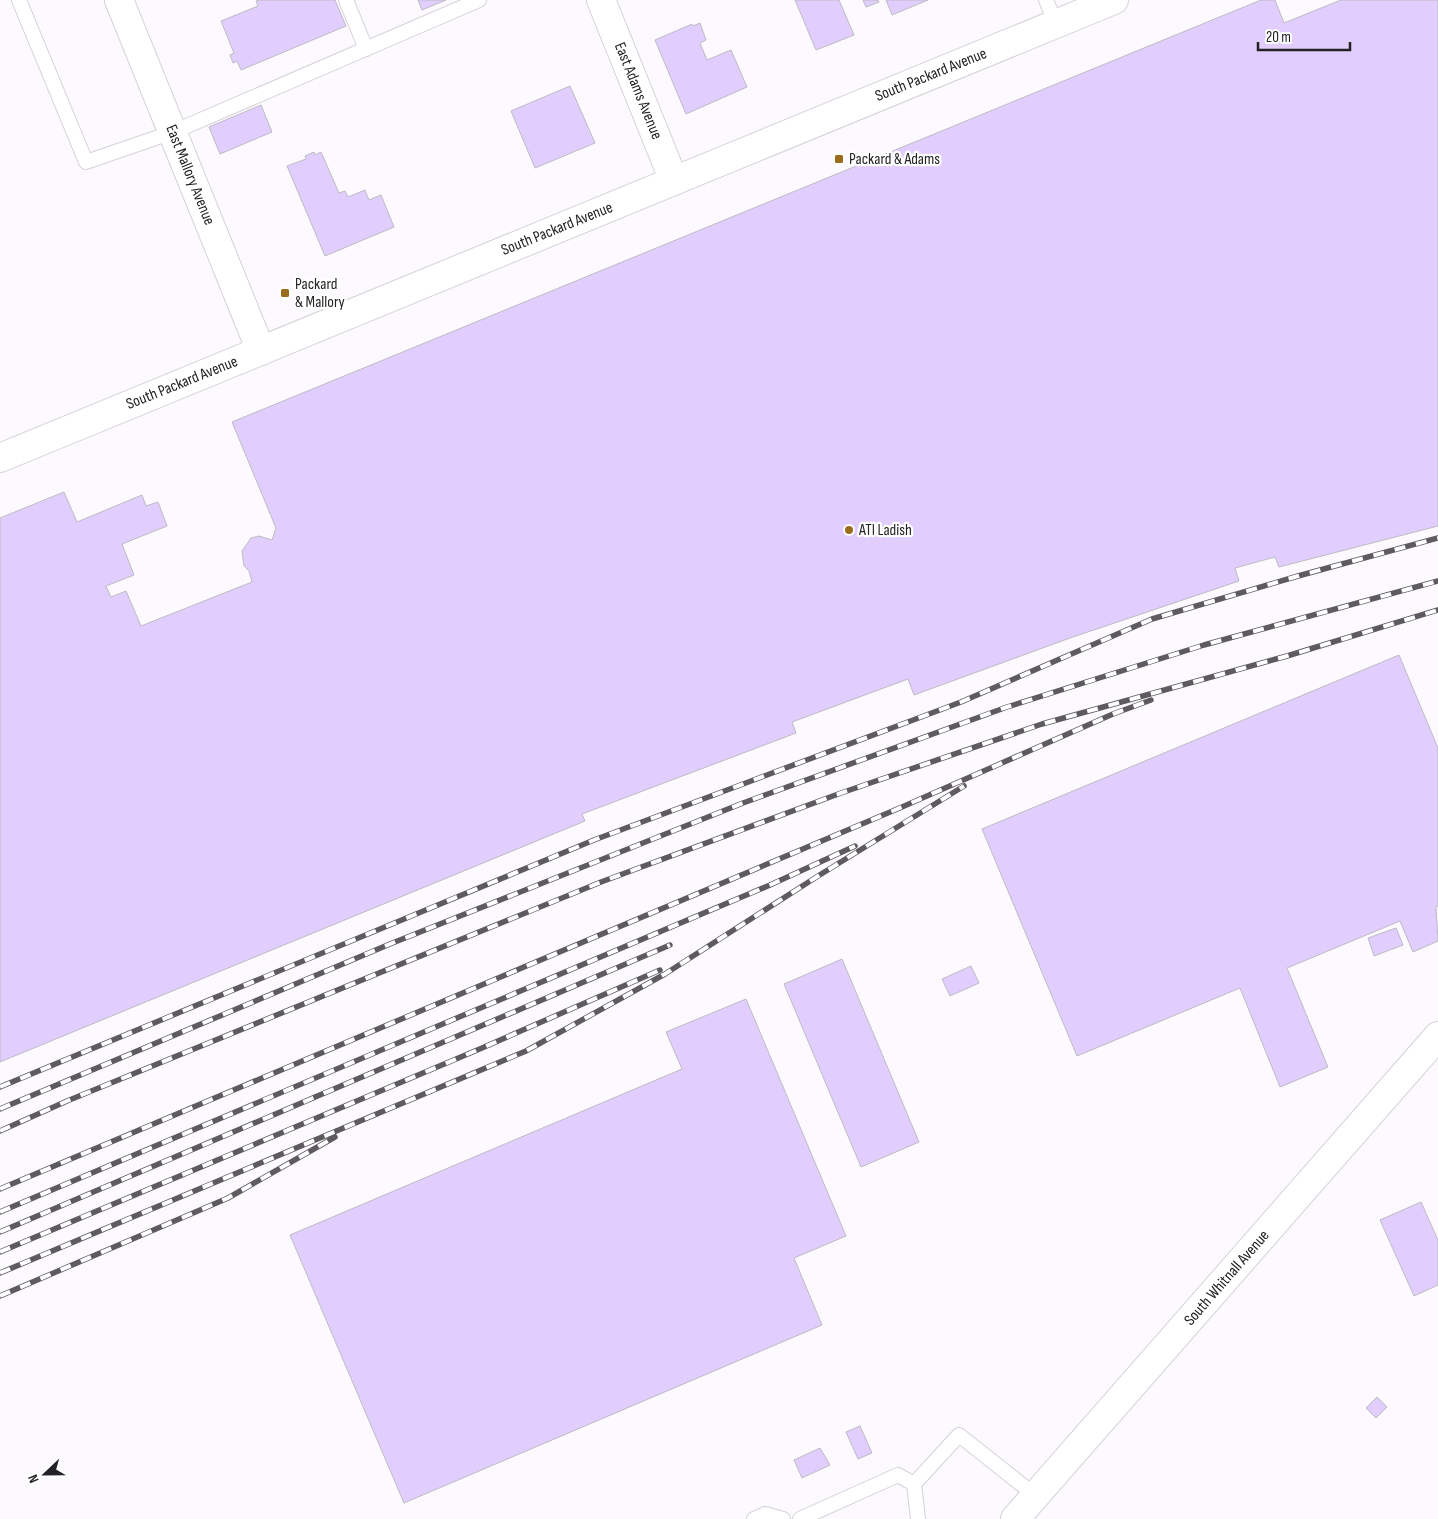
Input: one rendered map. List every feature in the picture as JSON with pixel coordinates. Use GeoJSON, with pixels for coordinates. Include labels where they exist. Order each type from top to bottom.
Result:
{"type":"FeatureCollection","features":[{"type":"Feature","properties":{"kind":"street","name":"East Mallory Avenue"},"geometry":{"type":"LineString","coordinates":[[119,0],[260,351]]}},
{"type":"Feature","properties":{"kind":"street","name":"East Adams Avenue"},"geometry":{"type":"LineString","coordinates":[[601,0],[674,181]]}},
{"type":"Feature","properties":{"kind":"street","name":"South Packard Avenue"},"geometry":{"type":"LineString","coordinates":[[0,458],[674,181],[1051,12],[1114,0]]}},
{"type":"Feature","properties":{"kind":"street","name":"South Whitnall Avenue"},"geometry":{"type":"LineString","coordinates":[[1015,1519],[1438,1036]]}},
{"type":"Feature","properties":{"kind":"lane"},"geometry":{"type":"LineString","coordinates":[[19,0],[86,162],[172,132],[479,0]]}},
{"type":"Feature","properties":{"kind":"lane"},"geometry":{"type":"LineString","coordinates":[[346,0],[366,49]]}},
{"type":"Feature","properties":{"kind":"lane"},"geometry":{"type":"LineString","coordinates":[[918,1519],[914,1484],[960,1435],[1036,1496]]}},
{"type":"Feature","properties":{"kind":"lane"},"geometry":{"type":"LineString","coordinates":[[800,1519],[898,1475],[914,1484]]}},
{"type":"Feature","properties":{"kind":"lane"},"geometry":{"type":"LineString","coordinates":[[754,1519],[765,1514],[783,1519]]}},
{"type":"Feature","properties":{"kind":"building"},"geometry":{"type":"Polygon","coordinates":[[[335,0],[346,26],[241,70],[237,61],[233,63],[230,55],[234,53],[221,21],[258,6],[256,1],[335,0]]]}},
{"type":"Feature","properties":{"kind":"building"},"geometry":{"type":"Polygon","coordinates":[[[418,0],[446,0],[422,10],[418,0]]]}},
{"type":"Feature","properties":{"kind":"building"},"geometry":{"type":"Polygon","coordinates":[[[795,0],[839,0],[854,35],[816,50],[795,0]]]}},
{"type":"Feature","properties":{"kind":"building"},"geometry":{"type":"Polygon","coordinates":[[[863,0],[878,0],[879,2],[866,7],[863,0]]]}},
{"type":"Feature","properties":{"kind":"building"},"geometry":{"type":"Polygon","coordinates":[[[886,0],[928,0],[892,15],[886,0]]]}},
{"type":"Feature","properties":{"kind":"building","name":"ATI Ladish"},"geometry":{"type":"Polygon","coordinates":[[[1261,0],[1275,0],[1284,23],[1341,0],[1438,0],[1438,526],[1279,567],[1275,557],[1235,568],[1239,581],[1070,638],[914,695],[908,679],[792,722],[796,733],[582,814],[585,821],[0,1062],[0,518],[64,492],[77,522],[142,495],[146,506],[158,502],[167,526],[122,544],[134,575],[106,586],[111,597],[126,591],[141,626],[252,582],[249,571],[244,566],[242,551],[251,538],[259,536],[272,540],[276,528],[232,422],[1261,0]]]}},
{"type":"Feature","properties":{"kind":"building"},"geometry":{"type":"Polygon","coordinates":[[[700,23],[706,40],[700,43],[707,60],[731,50],[747,87],[686,114],[655,40],[692,24],[693,26],[700,23]]]}},
{"type":"Feature","properties":{"kind":"building"},"geometry":{"type":"Polygon","coordinates":[[[570,86],[595,143],[535,168],[511,111],[570,86]]]}},
{"type":"Feature","properties":{"kind":"building"},"geometry":{"type":"Polygon","coordinates":[[[261,105],[272,132],[220,154],[209,127],[261,105]]]}},
{"type":"Feature","properties":{"kind":"building"},"geometry":{"type":"Polygon","coordinates":[[[314,152],[315,155],[321,152],[339,193],[345,191],[348,197],[365,190],[369,200],[381,195],[394,227],[325,256],[287,166],[306,159],[305,156],[314,152]]]}},
{"type":"Feature","properties":{"kind":"building"},"geometry":{"type":"Polygon","coordinates":[[[1399,655],[1438,748],[1438,906],[1436,907],[1438,941],[1413,952],[1400,921],[1287,968],[1328,1067],[1280,1087],[1240,988],[1077,1056],[982,829],[1399,655]]]}},
{"type":"Feature","properties":{"kind":"building"},"geometry":{"type":"Polygon","coordinates":[[[1396,928],[1403,945],[1374,956],[1368,938],[1396,928]]]}},
{"type":"Feature","properties":{"kind":"building"},"geometry":{"type":"Polygon","coordinates":[[[842,959],[919,1142],[861,1167],[784,984],[842,959]]]}},
{"type":"Feature","properties":{"kind":"building"},"geometry":{"type":"Polygon","coordinates":[[[971,966],[979,983],[950,996],[942,979],[971,966]]]}},
{"type":"Feature","properties":{"kind":"building"},"geometry":{"type":"Polygon","coordinates":[[[746,999],[846,1236],[794,1258],[822,1325],[404,1503],[290,1235],[682,1069],[666,1032],[746,999]]]}},
{"type":"Feature","properties":{"kind":"building"},"geometry":{"type":"Polygon","coordinates":[[[1421,1202],[1438,1240],[1438,1285],[1414,1296],[1380,1220],[1421,1202]]]}},
{"type":"Feature","properties":{"kind":"building"},"geometry":{"type":"Polygon","coordinates":[[[1377,1397],[1387,1407],[1376,1418],[1366,1408],[1377,1397]]]}},
{"type":"Feature","properties":{"kind":"building"},"geometry":{"type":"Polygon","coordinates":[[[860,1426],[872,1453],[858,1459],[846,1432],[860,1426]]]}},
{"type":"Feature","properties":{"kind":"building"},"geometry":{"type":"Polygon","coordinates":[[[820,1448],[830,1465],[802,1478],[794,1460],[820,1448]]]}},
{"type":"Feature","properties":{"kind":"railway"},"geometry":{"type":"LineString","coordinates":[[0,1087],[594,840],[961,702],[1152,619],[1298,576],[1438,538]]}},
{"type":"Feature","properties":{"kind":"railway"},"geometry":{"type":"LineString","coordinates":[[0,1109],[390,944],[743,803],[1007,707],[1204,645],[1438,581]]}},
{"type":"Feature","properties":{"kind":"railway"},"geometry":{"type":"LineString","coordinates":[[0,1131],[67,1101],[601,882],[841,793],[1042,724],[1287,656],[1438,610]]}},
{"type":"Feature","properties":{"kind":"railway"},"geometry":{"type":"LineString","coordinates":[[0,1189],[902,807],[1113,714],[1151,700]]}},
{"type":"Feature","properties":{"kind":"railway"},"geometry":{"type":"LineString","coordinates":[[0,1273],[526,1051],[665,974],[818,876],[964,786]]}},
{"type":"Feature","properties":{"kind":"railway"},"geometry":{"type":"LineString","coordinates":[[0,1212],[770,885],[855,846]]}},
{"type":"Feature","properties":{"kind":"railway"},"geometry":{"type":"LineString","coordinates":[[0,1232],[670,945]]}},
{"type":"Feature","properties":{"kind":"railway"},"geometry":{"type":"LineString","coordinates":[[0,1252],[482,1048],[660,970]]}},
{"type":"Feature","properties":{"kind":"railway"},"geometry":{"type":"LineString","coordinates":[[0,1296],[228,1198],[335,1137]]}},
{"type":"Feature","properties":{"kind":"place","name":"Packard & Adams"},"geometry":{"type":"Point","coordinates":[839,159]}},
{"type":"Feature","properties":{"kind":"place","name":"Packard & Mallory"},"geometry":{"type":"Point","coordinates":[285,293]}},
{"type":"Feature","properties":{"kind":"place","name":"ATI Ladish"},"geometry":{"type":"Point","coordinates":[849,530]}}]}
